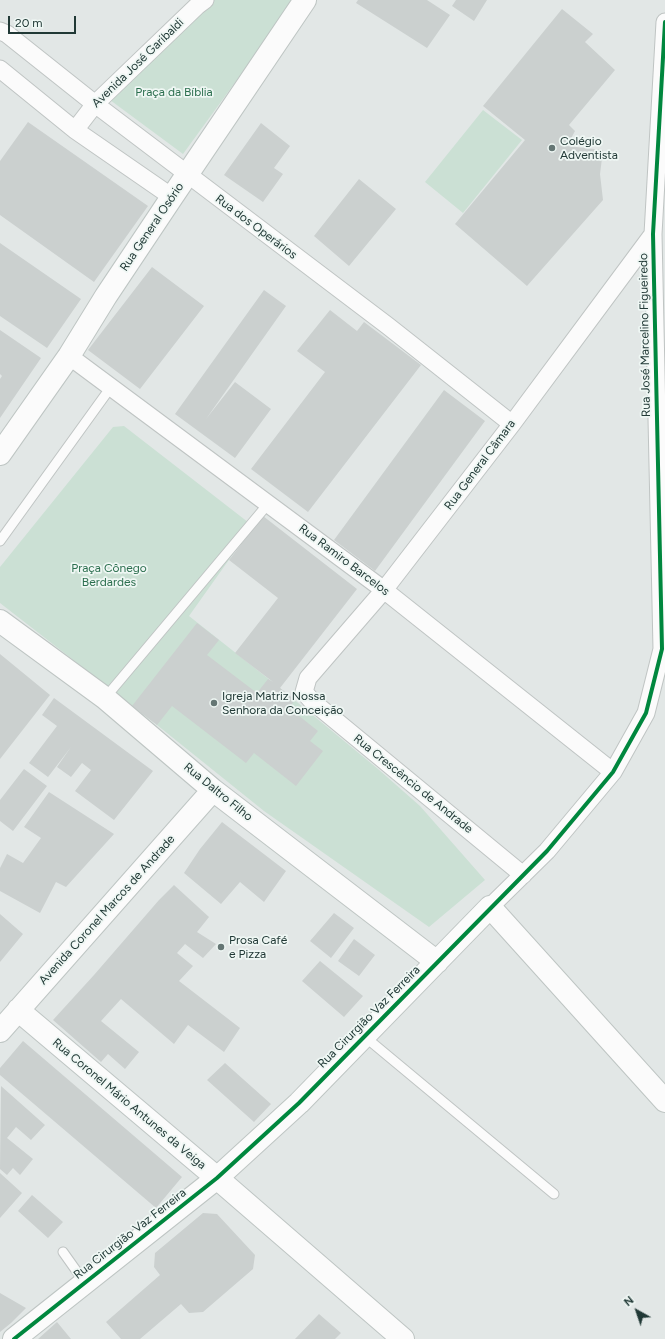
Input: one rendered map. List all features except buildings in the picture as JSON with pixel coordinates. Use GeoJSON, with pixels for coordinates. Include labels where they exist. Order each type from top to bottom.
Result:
{"type":"FeatureCollection","features":[{"type":"Feature","properties":{"kind":"street","name":"Avenida José Garibaldi"},"geometry":{"type":"LineString","coordinates":[[75,130],[95,104],[205,0]]}},
{"type":"Feature","properties":{"kind":"street","name":"Rua General Osório"},"geometry":{"type":"LineString","coordinates":[[0,454],[68,356],[187,174],[305,0]]}},
{"type":"Feature","properties":{"kind":"street","name":"Rua José Marcelino Figueiredo"},"geometry":{"type":"LineString","coordinates":[[662,649],[653,234],[665,23]]}},
{"type":"Feature","properties":{"kind":"street","name":"Rua dos Operários"},"geometry":{"type":"LineString","coordinates":[[0,31],[7,34],[95,104],[388,326],[512,424]]}},
{"type":"Feature","properties":{"kind":"street"},"geometry":{"type":"LineString","coordinates":[[0,69],[75,130],[172,197]]}},
{"type":"Feature","properties":{"kind":"street","name":"Rua General Câmara"},"geometry":{"type":"LineString","coordinates":[[304,692],[308,678],[384,590],[512,424],[653,234]]}},
{"type":"Feature","properties":{"kind":"street","name":"Rua Ramiro Barcelos"},"geometry":{"type":"LineString","coordinates":[[68,356],[384,590],[613,772]]}},
{"type":"Feature","properties":{"kind":"street","name":"Rua Daltro Filho"},"geometry":{"type":"LineString","coordinates":[[0,621],[105,698],[213,790],[437,962]]}},
{"type":"Feature","properties":{"kind":"street","name":"Rua Cirurgião Vaz Ferreira"},"geometry":{"type":"LineString","coordinates":[[14,1339],[217,1178],[298,1103],[547,851],[613,772],[646,714],[662,649]]}},
{"type":"Feature","properties":{"kind":"street","name":"Rua Crescêncio de Andrade"},"geometry":{"type":"LineString","coordinates":[[304,692],[523,875]]}},
{"type":"Feature","properties":{"kind":"street","name":"Avenida Coronel Marcos de Andrade"},"geometry":{"type":"LineString","coordinates":[[0,1030],[213,790]]}},
{"type":"Feature","properties":{"kind":"street"},"geometry":{"type":"LineString","coordinates":[[490,908],[665,1100]]}},
{"type":"Feature","properties":{"kind":"street","name":"Rua Coronel Mário Antunes da Veiga"},"geometry":{"type":"LineString","coordinates":[[18,1010],[217,1178],[402,1339]]}},
{"type":"Feature","properties":{"kind":"lane"},"geometry":{"type":"LineString","coordinates":[[0,541],[111,387]]}},
{"type":"Feature","properties":{"kind":"lane"},"geometry":{"type":"LineString","coordinates":[[105,698],[268,504]]}},
{"type":"Feature","properties":{"kind":"lane"},"geometry":{"type":"LineString","coordinates":[[364,1036],[554,1194]]}},
{"type":"Feature","properties":{"kind":"lane"},"geometry":{"type":"LineString","coordinates":[[63,1252],[85,1283]]}},
{"type":"Feature","properties":{"kind":"green space","name":"Praça da Bíblia"},"geometry":{"type":"Polygon","coordinates":[[[214,0],[295,0],[183,154],[106,97],[196,14],[214,0]]]}},
{"type":"Feature","properties":{"kind":"green space"},"geometry":{"type":"Polygon","coordinates":[[[483,110],[522,140],[463,213],[425,182],[483,110]]]}},
{"type":"Feature","properties":{"kind":"green space","name":"Praça Cônego Berdardes"},"geometry":{"type":"Polygon","coordinates":[[[124,426],[253,526],[189,616],[280,688],[378,769],[420,806],[485,880],[429,927],[264,811],[157,725],[0,603],[0,567],[113,427],[124,426]]]}},
{"type":"Feature","properties":{"kind":"cycle path"},"geometry":{"type":"LineString","coordinates":[[14,1339],[217,1178],[299,1103],[547,851],[613,772],[646,713],[662,649],[653,234],[665,22]]}},
{"type":"Feature","properties":{"kind":"place","name":"Colégio Adventista"},"geometry":{"type":"Point","coordinates":[552,148]}},
{"type":"Feature","properties":{"kind":"place","name":"Igreja Matriz Nossa Senhora da Conceição"},"geometry":{"type":"Point","coordinates":[214,703]}},
{"type":"Feature","properties":{"kind":"place","name":"Prosa Café e Pizza"},"geometry":{"type":"Point","coordinates":[221,947]}}]}
